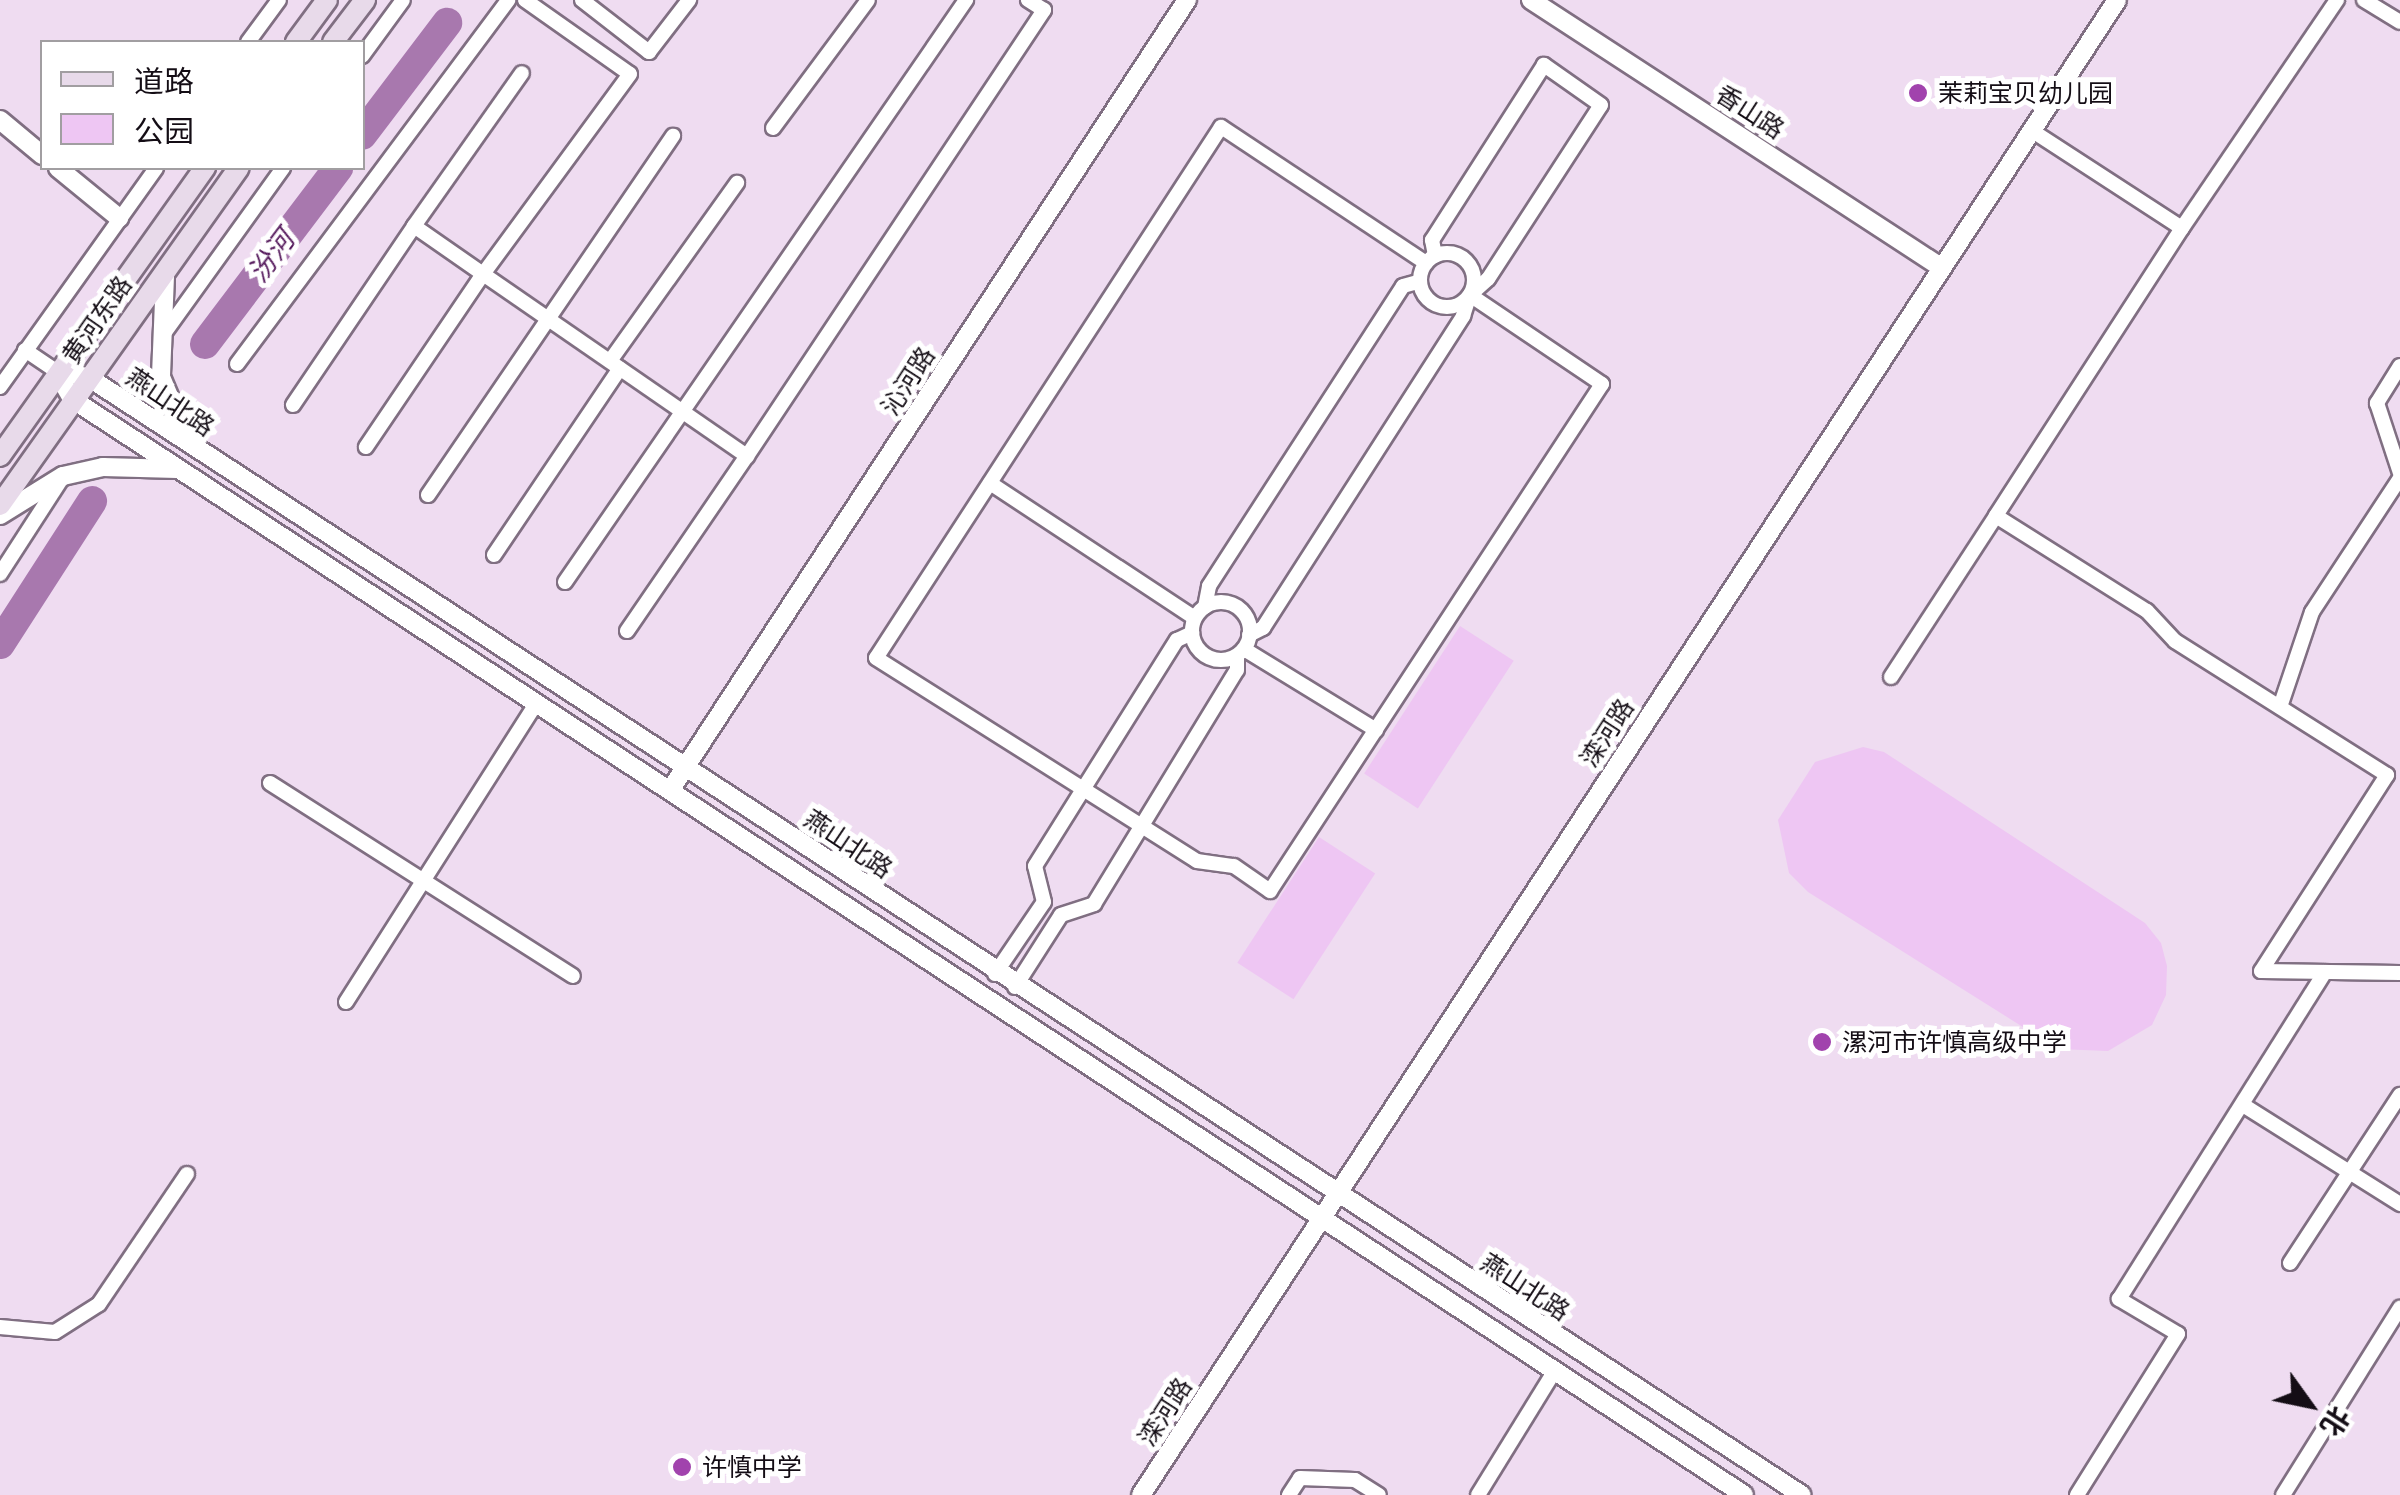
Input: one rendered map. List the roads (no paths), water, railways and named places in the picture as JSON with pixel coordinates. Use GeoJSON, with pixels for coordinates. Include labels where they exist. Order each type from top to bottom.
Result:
{"type":"FeatureCollection","features":[{"type":"Feature","properties":{"kind":"main road"},"geometry":{"type":"LineString","coordinates":[[297,40],[327,0]]}},
{"type":"Feature","properties":{"kind":"main road"},"geometry":{"type":"LineString","coordinates":[[335,40],[365,0]]}},
{"type":"Feature","properties":{"kind":"main road","name":"黄河东路"},"geometry":{"type":"LineString","coordinates":[[0,456],[203,170]]}},
{"type":"Feature","properties":{"kind":"main road","name":"黄河东路"},"geometry":{"type":"LineString","coordinates":[[0,505],[167,264],[238,170]]}},
{"type":"Feature","properties":{"kind":"street"},"geometry":{"type":"LineString","coordinates":[[249,40],[279,0]]}},
{"type":"Feature","properties":{"kind":"street"},"geometry":{"type":"LineString","coordinates":[[365,52],[403,0]]}},
{"type":"Feature","properties":{"kind":"street"},"geometry":{"type":"LineString","coordinates":[[237,364],[508,0]]}},
{"type":"Feature","properties":{"kind":"street"},"geometry":{"type":"LineString","coordinates":[[366,447],[482,274],[630,74],[525,0]]}},
{"type":"Feature","properties":{"kind":"street"},"geometry":{"type":"LineString","coordinates":[[582,0],[649,52],[689,0]]}},
{"type":"Feature","properties":{"kind":"street"},"geometry":{"type":"LineString","coordinates":[[773,128],[868,0]]}},
{"type":"Feature","properties":{"kind":"street"},"geometry":{"type":"LineString","coordinates":[[565,582],[966,0]]}},
{"type":"Feature","properties":{"kind":"street"},"geometry":{"type":"LineString","coordinates":[[627,630],[1047,5],[1028,0]]}},
{"type":"Feature","properties":{"kind":"street","name":"沁河路"},"geometry":{"type":"LineString","coordinates":[[671,789],[1187,0]]}},
{"type":"Feature","properties":{"kind":"street","name":"香山路"},"geometry":{"type":"LineString","coordinates":[[1531,0],[1941,267]]}},
{"type":"Feature","properties":{"kind":"street","name":"滦河路"},"geometry":{"type":"LineString","coordinates":[[1141,1495],[2116,0]]}},
{"type":"Feature","properties":{"kind":"street"},"geometry":{"type":"LineString","coordinates":[[1891,677],[2182,228],[2336,0]]}},
{"type":"Feature","properties":{"kind":"street"},"geometry":{"type":"LineString","coordinates":[[2364,0],[2400,22]]}},
{"type":"Feature","properties":{"kind":"street"},"geometry":{"type":"LineString","coordinates":[[996,974],[1044,902],[1034,866],[1177,640],[1197,619],[1209,586],[1402,286],[1418,282],[1430,259],[1432,240],[1544,65],[1601,105],[1488,279],[1459,305],[1438,306],[1418,282]]}},
{"type":"Feature","properties":{"kind":"street"},"geometry":{"type":"LineString","coordinates":[[293,405],[522,73]]}},
{"type":"Feature","properties":{"kind":"street"},"geometry":{"type":"LineString","coordinates":[[0,120],[40,153]]}},
{"type":"Feature","properties":{"kind":"street"},"geometry":{"type":"LineString","coordinates":[[990,483],[1197,619],[1208,658],[1244,646],[1263,628],[1470,295],[1475,279],[1466,260],[1430,259],[1221,127],[876,658],[1197,861],[1234,866],[1270,891],[1602,384],[1470,295]]}},
{"type":"Feature","properties":{"kind":"street"},"geometry":{"type":"LineString","coordinates":[[2032,130],[2182,228]]}},
{"type":"Feature","properties":{"kind":"street"},"geometry":{"type":"LineString","coordinates":[[428,495],[544,317],[673,136]]}},
{"type":"Feature","properties":{"kind":"street"},"geometry":{"type":"LineString","coordinates":[[60,170],[119,218]]}},
{"type":"Feature","properties":{"kind":"street"},"geometry":{"type":"LineString","coordinates":[[0,387],[155,170]]}},
{"type":"Feature","properties":{"kind":"street"},"geometry":{"type":"LineString","coordinates":[[160,339],[282,170]]}},
{"type":"Feature","properties":{"kind":"street"},"geometry":{"type":"LineString","coordinates":[[494,555],[615,364],[737,183]]}},
{"type":"Feature","properties":{"kind":"street"},"geometry":{"type":"LineString","coordinates":[[414,226],[747,456]]}},
{"type":"Feature","properties":{"kind":"street"},"geometry":{"type":"LineString","coordinates":[[167,264],[160,339],[173,418],[192,447]]}},
{"type":"Feature","properties":{"kind":"street"},"geometry":{"type":"LineString","coordinates":[[25,350],[56,372]]}},
{"type":"Feature","properties":{"kind":"street"},"geometry":{"type":"LineString","coordinates":[[2280,707],[2312,612],[2400,476],[2377,403],[2400,366]]}},
{"type":"Feature","properties":{"kind":"street","name":"燕山北路"},"geometry":{"type":"LineString","coordinates":[[56,372],[88,377],[686,766],[1015,987],[1802,1495]]}},
{"type":"Feature","properties":{"kind":"street","name":"燕山北路"},"geometry":{"type":"LineString","coordinates":[[56,372],[72,399],[177,469],[671,789],[1319,1221],[1744,1495]]}},
{"type":"Feature","properties":{"kind":"street"},"geometry":{"type":"LineString","coordinates":[[0,515],[63,476],[102,467],[177,469]]}},
{"type":"Feature","properties":{"kind":"street"},"geometry":{"type":"LineString","coordinates":[[0,574],[63,476]]}},
{"type":"Feature","properties":{"kind":"street"},"geometry":{"type":"LineString","coordinates":[[1996,516],[2147,611],[2175,641],[2387,775],[2261,971],[2398,969]]}},
{"type":"Feature","properties":{"kind":"street"},"geometry":{"type":"LineString","coordinates":[[1015,987],[1061,915],[1094,904],[1237,670],[1248,619],[1234,605],[1197,619]]}},
{"type":"Feature","properties":{"kind":"street"},"geometry":{"type":"LineString","coordinates":[[1244,646],[1376,730]]}},
{"type":"Feature","properties":{"kind":"street"},"geometry":{"type":"LineString","coordinates":[[346,1002],[537,702]]}},
{"type":"Feature","properties":{"kind":"street"},"geometry":{"type":"LineString","coordinates":[[270,783],[573,976]]}},
{"type":"Feature","properties":{"kind":"street"},"geometry":{"type":"LineString","coordinates":[[2077,1495],[2178,1334],[2119,1299],[2325,972]]}},
{"type":"Feature","properties":{"kind":"street"},"geometry":{"type":"LineString","coordinates":[[2290,1263],[2400,1095]]}},
{"type":"Feature","properties":{"kind":"street"},"geometry":{"type":"LineString","coordinates":[[2243,1105],[2400,1204]]}},
{"type":"Feature","properties":{"kind":"street"},"geometry":{"type":"LineString","coordinates":[[0,1327],[55,1332],[99,1304],[186,1174]]}},
{"type":"Feature","properties":{"kind":"street"},"geometry":{"type":"LineString","coordinates":[[2283,1495],[2400,1308]]}},
{"type":"Feature","properties":{"kind":"street"},"geometry":{"type":"LineString","coordinates":[[1478,1495],[1554,1372]]}},
{"type":"Feature","properties":{"kind":"street"},"geometry":{"type":"LineString","coordinates":[[1289,1495],[1300,1478],[1354,1480],[1379,1495]]}},
{"type":"Feature","properties":{"kind":"waterway","name":"汾河"},"geometry":{"type":"LineString","coordinates":[[365,131],[447,23]]}},
{"type":"Feature","properties":{"kind":"waterway","name":"汾河"},"geometry":{"type":"LineString","coordinates":[[205,344],[336,170]]}},
{"type":"Feature","properties":{"kind":"waterway","name":"汾河"},"geometry":{"type":"LineString","coordinates":[[0,644],[92,501]]}},
{"type":"Feature","properties":{"kind":"place","name":"茉莉宝贝幼儿园"},"geometry":{"type":"Point","coordinates":[1918,93]}},
{"type":"Feature","properties":{"kind":"place","name":"漯河市许慎高级中学"},"geometry":{"type":"Point","coordinates":[1822,1042]}},
{"type":"Feature","properties":{"kind":"place","name":"许慎中学"},"geometry":{"type":"Point","coordinates":[682,1467]}}]}
